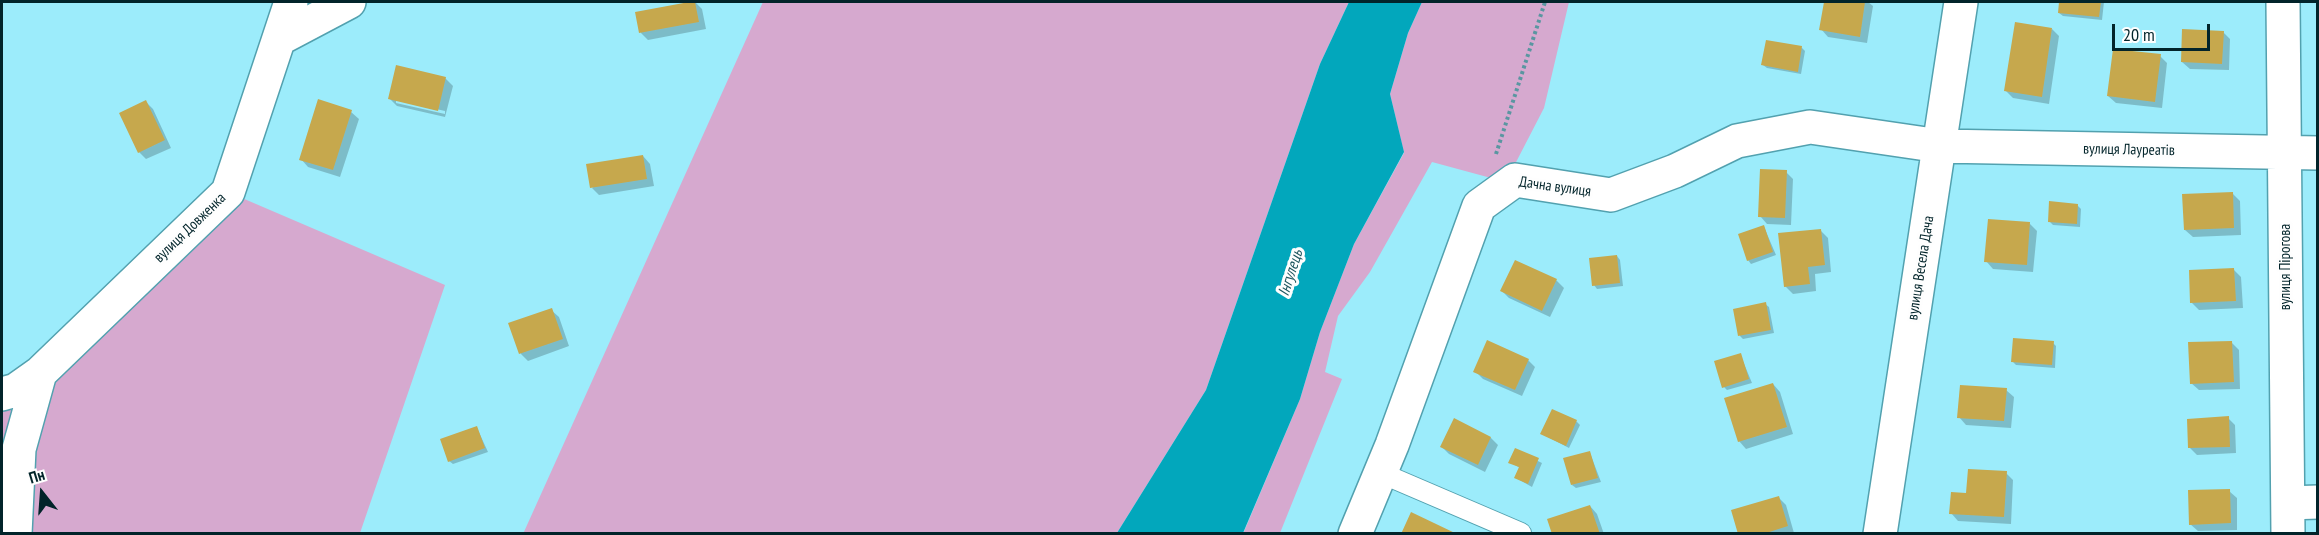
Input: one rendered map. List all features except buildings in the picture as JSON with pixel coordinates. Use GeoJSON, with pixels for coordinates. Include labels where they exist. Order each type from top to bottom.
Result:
{"type":"FeatureCollection","features":[{"type":"Feature","properties":{"kind":"street","name":"вулиця Довженка"},"geometry":{"type":"LineString","coordinates":[[2,394],[16,390],[40,373],[228,192],[291,2]]}},
{"type":"Feature","properties":{"kind":"street"},"geometry":{"type":"LineString","coordinates":[[279,39],[349,2]]}},
{"type":"Feature","properties":{"kind":"street","name":"вулиця Весела Дача"},"geometry":{"type":"LineString","coordinates":[[1880,534],[1961,2]]}},
{"type":"Feature","properties":{"kind":"street","name":"вулиця Пірогова"},"geometry":{"type":"LineString","coordinates":[[2283,2],[2285,154],[2298,513]]}},
{"type":"Feature","properties":{"kind":"street","name":"Дачна вулиця"},"geometry":{"type":"LineString","coordinates":[[1479,206],[1515,180],[1611,195],[1675,171],[1737,141],[1810,128],[1940,146]]}},
{"type":"Feature","properties":{"kind":"street","name":"вулиця Лауреатів"},"geometry":{"type":"LineString","coordinates":[[1940,146],[2318,153]]}},
{"type":"Feature","properties":{"kind":"street"},"geometry":{"type":"LineString","coordinates":[[1355,534],[1381,473],[1479,206]]}},
{"type":"Feature","properties":{"kind":"street"},"geometry":{"type":"LineString","coordinates":[[15,534],[19,449],[40,373]]}},
{"type":"Feature","properties":{"kind":"lane"},"geometry":{"type":"LineString","coordinates":[[1381,473],[1521,534]]}},
{"type":"Feature","properties":{"kind":"path"},"geometry":{"type":"LineString","coordinates":[[1479,206],[1545,2]]}},
{"type":"Feature","properties":{"kind":"shaded area"},"geometry":{"type":"Polygon","coordinates":[[[763,2],[1349,2],[1320,64],[1206,390],[1117,533],[523,534],[763,2]]]}},
{"type":"Feature","properties":{"kind":"shaded area"},"geometry":{"type":"Polygon","coordinates":[[[1422,2],[1569,2],[1544,108],[1513,168],[1491,178],[1432,162],[1370,272],[1338,316],[1325,372],[1342,379],[1280,533],[1243,534],[1300,399],[1320,332],[1354,244],[1404,153],[1390,94],[1408,33],[1422,2]]]}},
{"type":"Feature","properties":{"kind":"shaded area"},"geometry":{"type":"Polygon","coordinates":[[[228,192],[445,285],[360,533],[2,533],[2,394],[228,192]]]}},
{"type":"Feature","properties":{"kind":"water","name":"Інгулець"},"geometry":{"type":"Polygon","coordinates":[[[1349,2],[1422,2],[1408,33],[1390,94],[1404,152],[1354,244],[1320,332],[1300,399],[1243,533],[1117,533],[1206,390],[1320,64],[1349,2]]]}}]}
